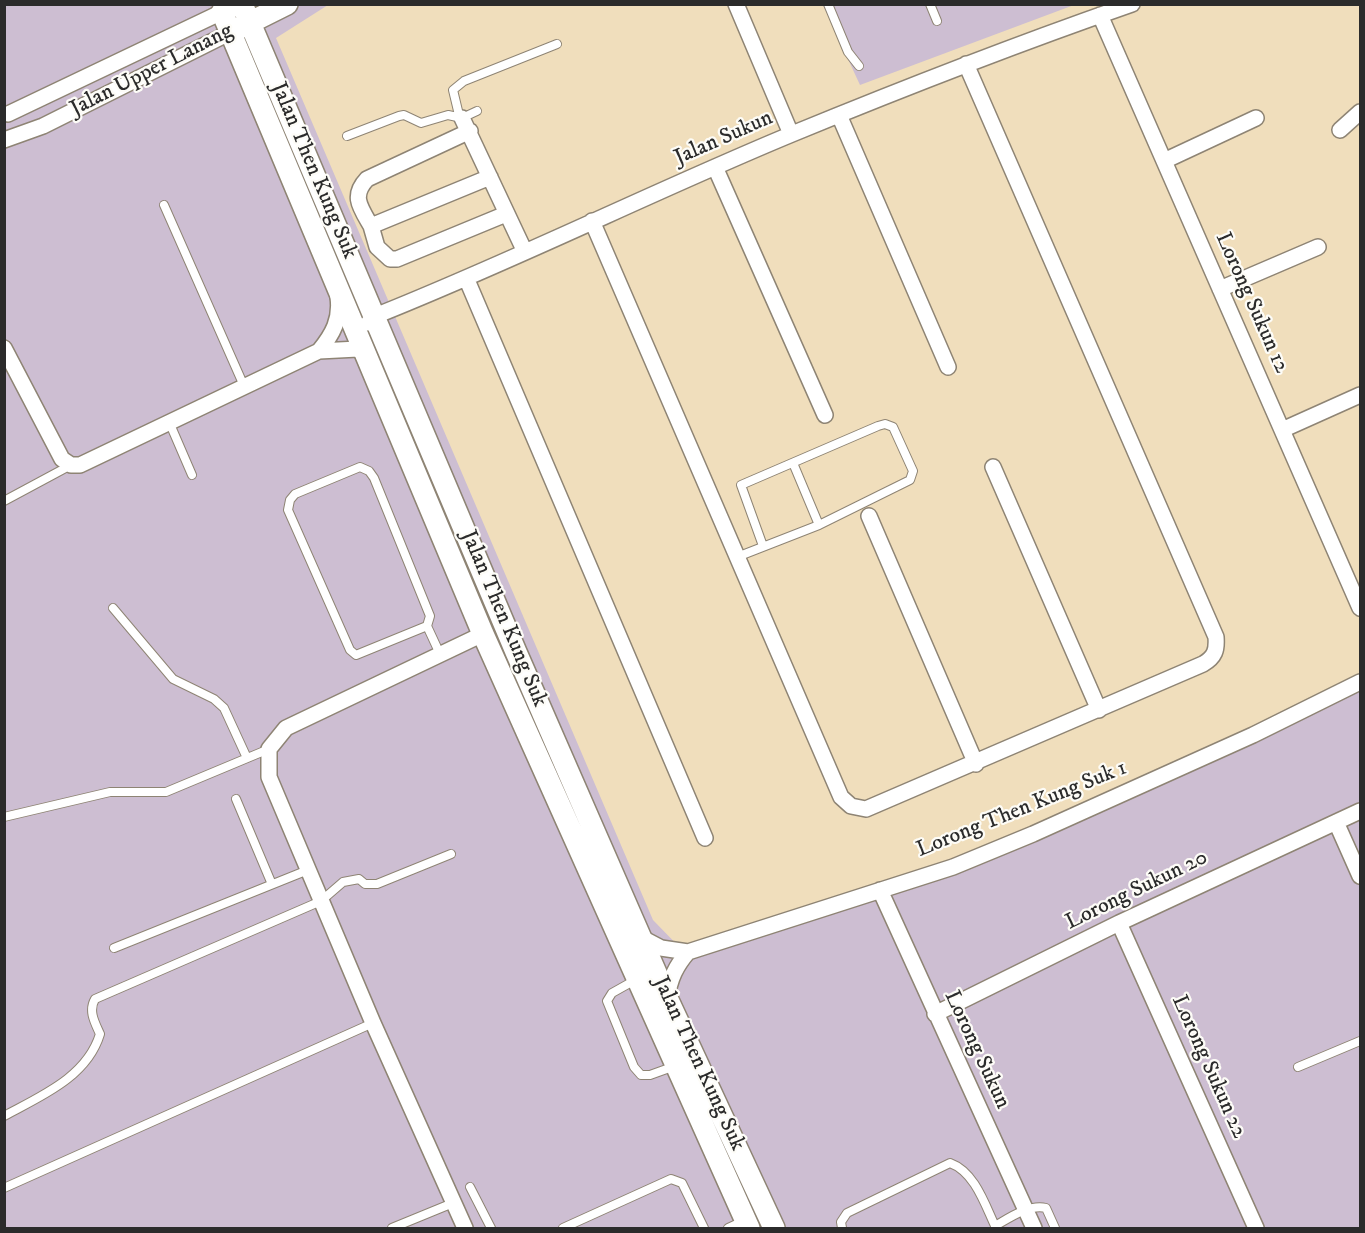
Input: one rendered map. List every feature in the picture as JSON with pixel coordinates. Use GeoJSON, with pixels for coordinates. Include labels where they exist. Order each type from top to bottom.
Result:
{"type":"FeatureCollection","features":[{"type":"Feature","properties":{"kind":"street","name":"Jalan Upper Lanang"},"geometry":{"type":"LineString","coordinates":[[6,110],[236,15],[287,4]]}},
{"type":"Feature","properties":{"kind":"street"},"geometry":{"type":"LineString","coordinates":[[736,4],[791,134]]}},
{"type":"Feature","properties":{"kind":"street","name":"Jalan Sukun"},"geometry":{"type":"LineString","coordinates":[[375,316],[467,280],[592,221],[791,134],[966,64],[1132,4]]}},
{"type":"Feature","properties":{"kind":"street","name":"Jalan Upper Lanang"},"geometry":{"type":"LineString","coordinates":[[10,138],[42,126],[236,15]]}},
{"type":"Feature","properties":{"kind":"street","name":"Jalan Then Kung Suk"},"geometry":{"type":"LineString","coordinates":[[236,15],[337,285],[365,353],[483,634],[676,1066],[741,1226]]}},
{"type":"Feature","properties":{"kind":"street","name":"Jalan Then Kung Suk"},"geometry":{"type":"LineString","coordinates":[[236,15],[375,316],[516,652],[667,998],[774,1228]]}},
{"type":"Feature","properties":{"kind":"street","name":"Lorong Sukun 12"},"geometry":{"type":"LineString","coordinates":[[1100,15],[1360,608]]}},
{"type":"Feature","properties":{"kind":"street"},"geometry":{"type":"LineString","coordinates":[[592,221],[844,802],[859,809],[866,809],[976,764],[1209,661],[1216,651],[1216,637],[966,64]]}},
{"type":"Feature","properties":{"kind":"street"},"geometry":{"type":"LineString","coordinates":[[6,110],[10,138]]}},
{"type":"Feature","properties":{"kind":"street"},"geometry":{"type":"LineString","coordinates":[[1340,130],[1360,112]]}},
{"type":"Feature","properties":{"kind":"street"},"geometry":{"type":"LineString","coordinates":[[839,115],[948,367]]}},
{"type":"Feature","properties":{"kind":"street"},"geometry":{"type":"LineString","coordinates":[[1164,161],[1256,118]]}},
{"type":"Feature","properties":{"kind":"street"},"geometry":{"type":"LineString","coordinates":[[506,214],[397,259],[390,259],[377,247],[371,225],[357,196],[358,189],[367,179],[464,121],[525,252]]}},
{"type":"Feature","properties":{"kind":"street"},"geometry":{"type":"LineString","coordinates":[[715,167],[825,415]]}},
{"type":"Feature","properties":{"kind":"street"},"geometry":{"type":"LineString","coordinates":[[371,225],[490,177]]}},
{"type":"Feature","properties":{"kind":"street"},"geometry":{"type":"LineString","coordinates":[[1220,289],[1318,247]]}},
{"type":"Feature","properties":{"kind":"street"},"geometry":{"type":"LineString","coordinates":[[467,280],[705,838]]}},
{"type":"Feature","properties":{"kind":"street"},"geometry":{"type":"LineString","coordinates":[[319,351],[330,338],[337,323],[339,307],[337,285]]}},
{"type":"Feature","properties":{"kind":"street"},"geometry":{"type":"LineString","coordinates":[[4,348],[56,450],[62,459],[71,465],[80,465],[319,351],[358,349],[365,353],[366,327],[375,316]]}},
{"type":"Feature","properties":{"kind":"street"},"geometry":{"type":"LineString","coordinates":[[1282,430],[1360,395]]}},
{"type":"Feature","properties":{"kind":"street"},"geometry":{"type":"LineString","coordinates":[[993,467],[1098,710]]}},
{"type":"Feature","properties":{"kind":"street"},"geometry":{"type":"LineString","coordinates":[[868,516],[976,764]]}},
{"type":"Feature","properties":{"kind":"street"},"geometry":{"type":"LineString","coordinates":[[1345,574],[1360,568]]}},
{"type":"Feature","properties":{"kind":"street"},"geometry":{"type":"LineString","coordinates":[[483,634],[488,586]]}},
{"type":"Feature","properties":{"kind":"street"},"geometry":{"type":"LineString","coordinates":[[465,1228],[373,1023],[269,777],[269,749],[286,728],[483,634],[497,636],[516,652]]}},
{"type":"Feature","properties":{"kind":"street","name":"Lorong Then Kung Suk 1"},"geometry":{"type":"LineString","coordinates":[[688,952],[953,867],[1033,834],[1252,735],[1360,682]]}},
{"type":"Feature","properties":{"kind":"street","name":"Lorong Sukun 20"},"geometry":{"type":"LineString","coordinates":[[935,1014],[1119,923],[1360,811]]}},
{"type":"Feature","properties":{"kind":"street"},"geometry":{"type":"LineString","coordinates":[[1336,822],[1360,876]]}},
{"type":"Feature","properties":{"kind":"street","name":"Lorong Sukun"},"geometry":{"type":"LineString","coordinates":[[880,890],[1034,1228]]}},
{"type":"Feature","properties":{"kind":"street","name":"Lorong Sukun 22"},"geometry":{"type":"LineString","coordinates":[[1119,923],[1256,1228]]}},
{"type":"Feature","properties":{"kind":"street"},"geometry":{"type":"LineString","coordinates":[[642,938],[661,948],[688,952]]}},
{"type":"Feature","properties":{"kind":"street"},"geometry":{"type":"LineString","coordinates":[[667,998],[669,982],[676,966],[688,952]]}},
{"type":"Feature","properties":{"kind":"lane"},"geometry":{"type":"LineString","coordinates":[[828,4],[848,52],[859,66]]}},
{"type":"Feature","properties":{"kind":"lane"},"geometry":{"type":"LineString","coordinates":[[930,4],[937,21]]}},
{"type":"Feature","properties":{"kind":"lane"},"geometry":{"type":"LineString","coordinates":[[464,121],[453,90],[464,81],[557,44]]}},
{"type":"Feature","properties":{"kind":"lane"},"geometry":{"type":"LineString","coordinates":[[464,121],[477,111]]}},
{"type":"Feature","properties":{"kind":"lane"},"geometry":{"type":"LineString","coordinates":[[347,136],[399,116],[406,116],[422,123],[448,115],[464,121]]}},
{"type":"Feature","properties":{"kind":"lane"},"geometry":{"type":"LineString","coordinates":[[164,205],[244,386]]}},
{"type":"Feature","properties":{"kind":"lane"},"geometry":{"type":"LineString","coordinates":[[170,423],[192,475]]}},
{"type":"Feature","properties":{"kind":"lane"},"geometry":{"type":"LineString","coordinates":[[737,556],[819,525],[908,482],[913,471],[893,427],[885,424],[741,485],[763,546]]}},
{"type":"Feature","properties":{"kind":"lane"},"geometry":{"type":"LineString","coordinates":[[793,463],[819,525]]}},
{"type":"Feature","properties":{"kind":"lane"},"geometry":{"type":"LineString","coordinates":[[4,501],[71,465]]}},
{"type":"Feature","properties":{"kind":"lane"},"geometry":{"type":"LineString","coordinates":[[360,467],[369,471],[430,611],[430,621],[426,626],[361,655],[353,654],[288,510],[292,497],[360,467]]}},
{"type":"Feature","properties":{"kind":"lane"},"geometry":{"type":"LineString","coordinates":[[113,608],[173,679],[214,699],[224,708],[247,758]]}},
{"type":"Feature","properties":{"kind":"lane"},"geometry":{"type":"LineString","coordinates":[[426,626],[440,654]]}},
{"type":"Feature","properties":{"kind":"lane"},"geometry":{"type":"LineString","coordinates":[[4,818],[110,792],[166,792],[269,749]]}},
{"type":"Feature","properties":{"kind":"lane"},"geometry":{"type":"LineString","coordinates":[[236,799],[271,882]]}},
{"type":"Feature","properties":{"kind":"lane"},"geometry":{"type":"LineString","coordinates":[[4,1116],[55,1089],[85,1064],[100,1034],[92,1014],[95,999],[321,901],[343,882],[359,879],[365,884],[377,884],[451,854]]}},
{"type":"Feature","properties":{"kind":"lane"},"geometry":{"type":"LineString","coordinates":[[114,948],[271,882],[308,870]]}},
{"type":"Feature","properties":{"kind":"lane"},"geometry":{"type":"LineString","coordinates":[[637,979],[612,993],[607,1001],[634,1067],[641,1075],[650,1075],[676,1066]]}},
{"type":"Feature","properties":{"kind":"lane"},"geometry":{"type":"LineString","coordinates":[[4,1188],[373,1023]]}},
{"type":"Feature","properties":{"kind":"lane"},"geometry":{"type":"LineString","coordinates":[[1298,1067],[1360,1041]]}},
{"type":"Feature","properties":{"kind":"lane"},"geometry":{"type":"LineString","coordinates":[[842,1228],[841,1222],[847,1213],[950,1163],[962,1167],[969,1176],[995,1227],[1034,1207],[1046,1208],[1055,1228]]}},
{"type":"Feature","properties":{"kind":"lane"},"geometry":{"type":"LineString","coordinates":[[563,1228],[671,1179],[682,1183],[704,1228]]}},
{"type":"Feature","properties":{"kind":"lane"},"geometry":{"type":"LineString","coordinates":[[470,1187],[491,1228]]}},
{"type":"Feature","properties":{"kind":"lane"},"geometry":{"type":"LineString","coordinates":[[392,1228],[453,1203]]}},
{"type":"Feature","properties":{"kind":"shaded area"},"geometry":{"type":"Polygon","coordinates":[[[5,5],[328,5],[276,38],[653,920],[688,956],[983,859],[1360,690],[1360,1228],[5,1228],[5,5]]]}},
{"type":"Feature","properties":{"kind":"shaded area"},"geometry":{"type":"Polygon","coordinates":[[[823,5],[1074,5],[860,85],[823,5]]]}}]}
